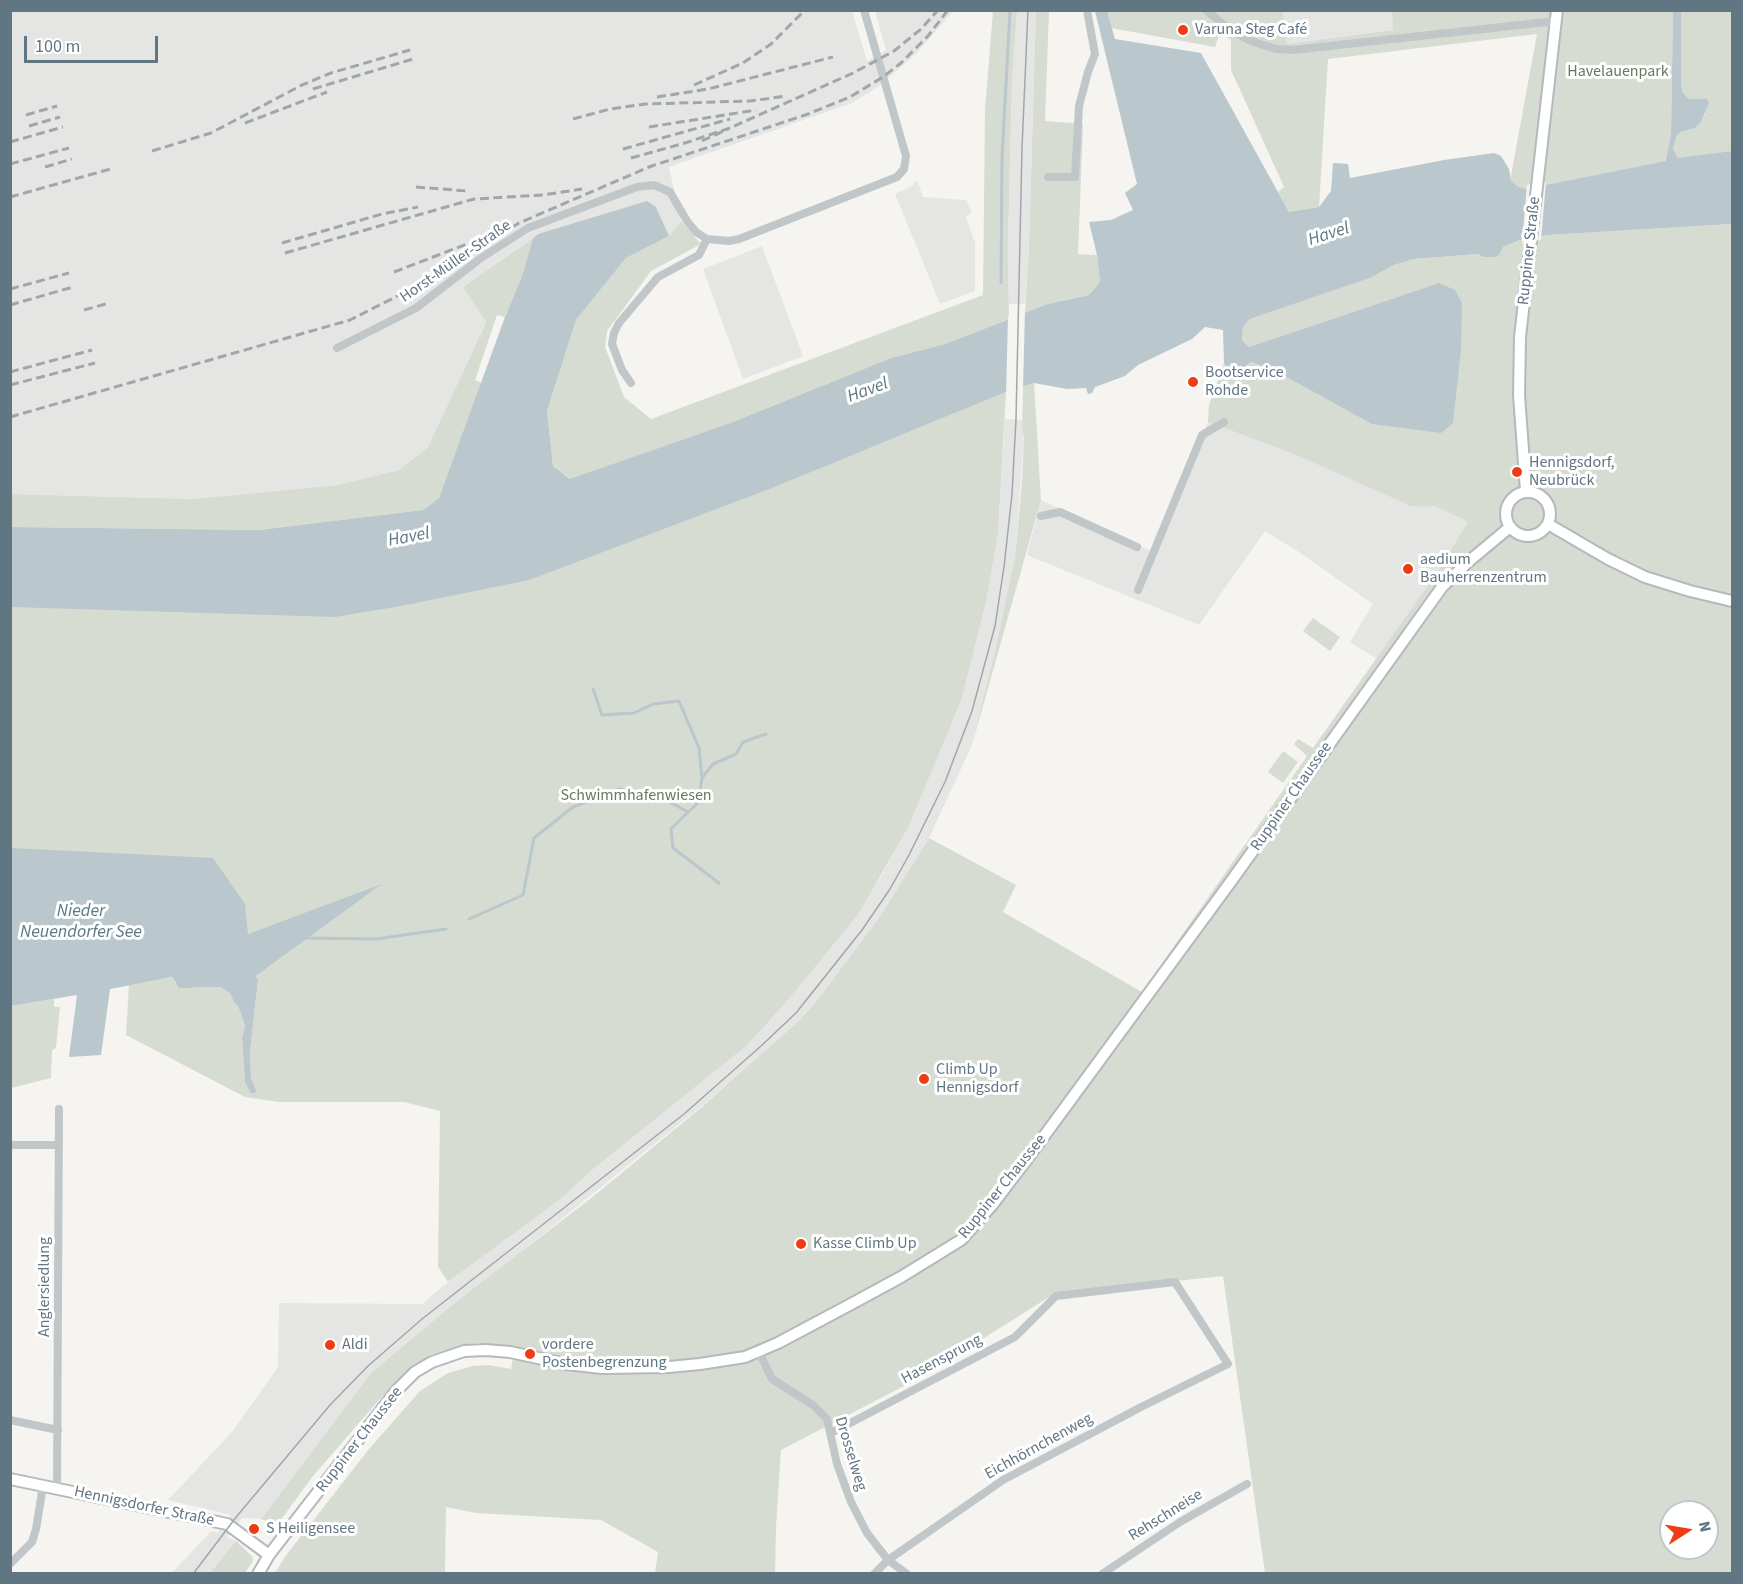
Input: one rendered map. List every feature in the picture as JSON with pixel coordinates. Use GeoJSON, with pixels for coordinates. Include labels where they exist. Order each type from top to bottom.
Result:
{"type":"FeatureCollection","features":[{"type":"Feature","properties":{"kind":"main road","name":"Ruppiner Straße"},"geometry":{"type":"LineString","coordinates":[[1526,491],[1519,383],[1520,337],[1556,16]]}},
{"type":"Feature","properties":{"kind":"main road"},"geometry":{"type":"LineString","coordinates":[[1526,491],[1541,495],[1547,501],[1550,509],[1548,524],[1543,530],[1529,536],[1521,535],[1510,527],[1506,515],[1508,503],[1515,495],[1526,491]]}},
{"type":"Feature","properties":{"kind":"main road"},"geometry":{"type":"LineString","coordinates":[[1548,524],[1608,559],[1645,577],[1732,601]]}},
{"type":"Feature","properties":{"kind":"main road","name":"Ruppiner Chaussee"},"geometry":{"type":"LineString","coordinates":[[258,1574],[269,1555],[396,1391],[415,1372],[432,1362],[455,1353],[480,1350],[498,1351],[581,1366],[623,1369],[700,1365],[759,1352],[901,1277],[948,1249],[972,1230],[1039,1143],[1232,880],[1442,587],[1510,527]]}},
{"type":"Feature","properties":{"kind":"main road","name":"Hennigsdorfer Straße"},"geometry":{"type":"LineString","coordinates":[[10,1479],[227,1524],[269,1555]]}},
{"type":"Feature","properties":{"kind":"street"},"geometry":{"type":"LineString","coordinates":[[631,384],[622,370],[612,344],[614,333],[619,323],[658,277],[699,255],[707,239],[729,241],[739,239],[897,177],[903,169],[906,156],[864,10]]}},
{"type":"Feature","properties":{"kind":"street"},"geometry":{"type":"LineString","coordinates":[[1048,177],[1075,177],[1079,106],[1095,54],[1087,10]]}},
{"type":"Feature","properties":{"kind":"street"},"geometry":{"type":"LineString","coordinates":[[1206,10],[1230,30],[1251,41],[1275,49],[1293,50],[1345,46],[1556,16]]}},
{"type":"Feature","properties":{"kind":"street","name":"Horst-Müller-Straße"},"geometry":{"type":"LineString","coordinates":[[338,348],[416,308],[481,258],[528,228],[637,187],[654,185],[670,192],[687,221],[696,232],[707,239]]}},
{"type":"Feature","properties":{"kind":"street"},"geometry":{"type":"LineString","coordinates":[[1138,590],[1202,435],[1224,422]]}},
{"type":"Feature","properties":{"kind":"street"},"geometry":{"type":"LineString","coordinates":[[1041,516],[1060,512],[1137,547]]}},
{"type":"Feature","properties":{"kind":"street","name":"Anglersiedlung"},"geometry":{"type":"LineString","coordinates":[[57,1488],[59,1109]]}},
{"type":"Feature","properties":{"kind":"street"},"geometry":{"type":"LineString","coordinates":[[10,1144],[59,1145]]}},
{"type":"Feature","properties":{"kind":"street","name":"Hasensprung"},"geometry":{"type":"LineString","coordinates":[[831,1433],[1015,1337],[1056,1296],[1175,1282],[1228,1364]]}},
{"type":"Feature","properties":{"kind":"street","name":"Drosselweg"},"geometry":{"type":"LineString","coordinates":[[759,1352],[772,1379],[822,1412],[827,1419],[837,1464],[851,1502],[867,1533],[888,1560],[907,1574]]}},
{"type":"Feature","properties":{"kind":"street","name":"Eichhörnchenweg"},"geometry":{"type":"LineString","coordinates":[[874,1574],[888,1560],[1004,1480],[1228,1364]]}},
{"type":"Feature","properties":{"kind":"street"},"geometry":{"type":"LineString","coordinates":[[10,1420],[58,1430]]}},
{"type":"Feature","properties":{"kind":"street","name":"Rehschneise"},"geometry":{"type":"LineString","coordinates":[[1102,1574],[1180,1522],[1247,1484]]}},
{"type":"Feature","properties":{"kind":"street"},"geometry":{"type":"LineString","coordinates":[[10,1564],[32,1542],[43,1486]]}},
{"type":"Feature","properties":{"kind":"shaded area"},"geometry":{"type":"Polygon","coordinates":[[[11,11],[852,11],[867,61],[886,50],[875,11],[953,11],[916,54],[875,89],[852,103],[669,167],[681,221],[669,236],[656,207],[538,234],[463,287],[486,321],[428,447],[399,470],[338,485],[193,499],[11,494],[11,11]]]}},
{"type":"Feature","properties":{"kind":"shaded area"},"geometry":{"type":"Polygon","coordinates":[[[1017,11],[1036,11],[1025,304],[1009,304],[1008,243],[1012,80],[1017,11]]]}},
{"type":"Feature","properties":{"kind":"shaded area"},"geometry":{"type":"Polygon","coordinates":[[[1283,11],[1392,11],[1394,30],[1287,44],[1283,11]]]}},
{"type":"Feature","properties":{"kind":"shaded area"},"geometry":{"type":"Polygon","coordinates":[[[917,180],[923,197],[966,200],[972,212],[966,217],[975,243],[975,291],[940,304],[895,194],[913,185],[917,180]]]}},
{"type":"Feature","properties":{"kind":"shaded area"},"geometry":{"type":"Polygon","coordinates":[[[762,246],[803,356],[743,379],[703,269],[762,246]]]}},
{"type":"Feature","properties":{"kind":"shaded area"},"geometry":{"type":"Polygon","coordinates":[[[1005,419],[1022,420],[1022,433],[1024,434],[1015,557],[972,745],[929,838],[881,915],[816,1002],[799,1021],[740,1075],[371,1373],[261,1519],[242,1518],[227,1537],[236,1541],[210,1573],[172,1573],[211,1531],[217,1533],[231,1515],[168,1500],[232,1432],[278,1367],[279,1303],[422,1304],[448,1282],[562,1198],[591,1171],[724,1063],[788,1000],[851,920],[880,878],[909,826],[961,701],[986,602],[998,534],[1005,419]]]}},
{"type":"Feature","properties":{"kind":"shaded area"},"geometry":{"type":"Polygon","coordinates":[[[1208,422],[1426,507],[1435,506],[1468,522],[1436,574],[1377,659],[1350,642],[1373,604],[1265,531],[1199,625],[1027,555],[1041,500],[1151,551],[1208,422]]]}},
{"type":"Feature","properties":{"kind":"green space"},"geometry":{"type":"Polygon","coordinates":[[[993,11],[1017,11],[1012,80],[1008,243],[1009,319],[945,344],[891,358],[733,422],[571,479],[553,466],[547,411],[576,320],[626,258],[669,236],[681,221],[701,244],[651,271],[607,331],[605,347],[624,397],[651,419],[983,295],[985,110],[993,11]]]}},
{"type":"Feature","properties":{"kind":"green space"},"geometry":{"type":"Polygon","coordinates":[[[1036,11],[1049,11],[1045,121],[1083,124],[1078,254],[1097,255],[1100,282],[1089,295],[1048,304],[1025,314],[1029,245],[1036,11]]]}},
{"type":"Feature","properties":{"kind":"green space"},"geometry":{"type":"Polygon","coordinates":[[[1107,11],[1283,11],[1287,44],[1393,30],[1392,11],[1673,11],[1671,134],[1667,161],[1525,189],[1510,181],[1537,34],[1328,59],[1319,207],[1289,212],[1278,192],[1284,187],[1231,70],[1231,40],[1220,33],[1215,47],[1111,28],[1107,11]]]}},
{"type":"Feature","properties":{"kind":"green space","name":"Havelauenpark"},"geometry":{"type":"Polygon","coordinates":[[[1681,11],[1732,11],[1732,151],[1678,158],[1673,149],[1676,137],[1681,132],[1695,128],[1701,122],[1705,114],[1707,99],[1689,99],[1683,93],[1681,11]]]}},
{"type":"Feature","properties":{"kind":"green space"},"geometry":{"type":"Polygon","coordinates":[[[1732,224],[1732,1573],[1265,1573],[1223,1276],[1054,1294],[925,1375],[781,1450],[775,1573],[655,1573],[658,1552],[601,1520],[476,1513],[446,1507],[445,1573],[275,1573],[287,1554],[369,1449],[420,1391],[448,1373],[473,1366],[489,1365],[511,1369],[515,1348],[477,1343],[430,1355],[401,1377],[379,1400],[313,1476],[277,1525],[261,1519],[371,1373],[460,1299],[595,1195],[703,1106],[799,1021],[816,1002],[881,915],[929,838],[1016,885],[1003,912],[1142,992],[1307,756],[1294,744],[1298,739],[1313,748],[1436,574],[1468,522],[1435,506],[1411,506],[1294,454],[1208,422],[1209,405],[1224,363],[1231,372],[1240,371],[1251,362],[1276,371],[1439,283],[1249,347],[1242,340],[1243,327],[1250,319],[1370,278],[1394,265],[1414,259],[1478,254],[1483,257],[1495,257],[1503,247],[1520,240],[1548,235],[1732,224]]]}},
{"type":"Feature","properties":{"kind":"green space"},"geometry":{"type":"Polygon","coordinates":[[[533,238],[522,276],[505,317],[497,315],[475,380],[482,383],[439,498],[423,510],[259,530],[11,527],[11,494],[193,499],[338,485],[399,470],[428,447],[486,322],[463,287],[533,238]]]}},
{"type":"Feature","properties":{"kind":"green space"},"geometry":{"type":"Polygon","coordinates":[[[1034,383],[1041,500],[972,745],[1015,557],[1022,482],[1023,387],[1034,383]]]}},
{"type":"Feature","properties":{"kind":"green space","name":"Schwimmhafenwiesen"},"geometry":{"type":"Polygon","coordinates":[[[1006,392],[998,534],[986,602],[961,701],[909,826],[859,913],[788,1000],[747,1045],[591,1171],[562,1198],[448,1282],[438,1267],[440,1111],[404,1102],[279,1102],[245,1097],[126,1035],[129,985],[172,977],[175,983],[195,988],[220,987],[230,993],[245,1025],[242,1038],[245,1082],[256,1090],[251,1078],[250,1052],[258,980],[256,976],[378,887],[248,934],[11,859],[11,601],[869,448],[1006,392]]]}},
{"type":"Feature","properties":{"kind":"green space"},"geometry":{"type":"Polygon","coordinates":[[[1313,618],[1340,637],[1330,651],[1303,631],[1313,618]]]}},
{"type":"Feature","properties":{"kind":"green space"},"geometry":{"type":"Polygon","coordinates":[[[1283,751],[1298,762],[1283,783],[1268,772],[1283,751]]]}},
{"type":"Feature","properties":{"kind":"green space"},"geometry":{"type":"Polygon","coordinates":[[[54,999],[54,1007],[60,1007],[56,1048],[52,1050],[51,1078],[11,1088],[11,1006],[54,999]]]}},
{"type":"Feature","properties":{"kind":"green space"},"geometry":{"type":"Polygon","coordinates":[[[236,1541],[252,1556],[253,1561],[245,1573],[210,1573],[236,1541]]]}},
{"type":"Feature","properties":{"kind":"water","name":"Havel"},"geometry":{"type":"Polygon","coordinates":[[[1095,11],[1107,11],[1115,39],[1201,53],[1289,212],[1319,207],[1331,191],[1333,163],[1348,164],[1350,178],[1494,153],[1501,156],[1509,169],[1511,181],[1525,189],[1666,161],[1671,134],[1673,11],[1681,11],[1683,93],[1689,99],[1707,99],[1709,103],[1701,122],[1695,128],[1681,132],[1676,137],[1673,149],[1678,158],[1732,151],[1732,224],[1548,235],[1520,240],[1503,247],[1499,255],[1495,257],[1483,257],[1478,254],[1414,259],[1394,265],[1370,278],[1250,319],[1243,327],[1242,340],[1249,347],[1439,283],[1455,290],[1462,303],[1461,350],[1453,423],[1441,433],[1372,424],[1276,371],[1251,362],[1240,371],[1231,372],[1224,363],[1223,330],[1205,327],[1192,339],[1138,365],[1125,376],[1095,387],[1092,393],[1088,394],[1086,388],[1067,389],[1034,383],[1006,392],[772,488],[529,580],[335,617],[11,607],[11,527],[259,530],[423,510],[439,498],[522,276],[533,238],[538,234],[647,201],[656,207],[669,236],[626,258],[576,320],[547,411],[553,466],[570,479],[733,422],[891,358],[945,344],[1048,304],[1089,295],[1100,282],[1097,255],[1089,222],[1111,220],[1133,210],[1125,193],[1137,184],[1095,11]]]}},
{"type":"Feature","properties":{"kind":"water","name":"Nieder Neuendorfer See"},"geometry":{"type":"Polygon","coordinates":[[[11,848],[213,858],[245,904],[248,934],[382,884],[256,976],[258,980],[250,1052],[251,1078],[256,1090],[255,1093],[251,1093],[245,1082],[242,1038],[245,1025],[230,993],[220,987],[179,988],[172,977],[110,989],[101,1055],[69,1057],[77,995],[11,1006],[11,848]]]}},
{"type":"Feature","properties":{"kind":"pier"},"geometry":{"type":"Polygon","coordinates":[[[1546,182],[1541,240],[1522,243],[1527,185],[1546,182]]]}},
{"type":"Feature","properties":{"kind":"pier"},"geometry":{"type":"Polygon","coordinates":[[[1025,310],[1023,390],[1006,395],[1008,316],[1025,310]]]}},
{"type":"Feature","properties":{"kind":"waterway"},"geometry":{"type":"LineString","coordinates":[[1001,283],[1002,158],[1010,10]]}},
{"type":"Feature","properties":{"kind":"waterway"},"geometry":{"type":"LineString","coordinates":[[469,919],[523,895],[534,838],[573,807],[619,789],[655,794],[688,812],[698,803],[702,778],[699,748],[679,701],[653,704],[634,713],[602,715],[593,689]]}},
{"type":"Feature","properties":{"kind":"waterway"},"geometry":{"type":"LineString","coordinates":[[702,778],[713,764],[736,754],[743,742],[766,734]]}},
{"type":"Feature","properties":{"kind":"waterway"},"geometry":{"type":"LineString","coordinates":[[688,812],[671,829],[673,848],[719,883]]}},
{"type":"Feature","properties":{"kind":"waterway"},"geometry":{"type":"LineString","coordinates":[[304,938],[376,939],[446,929]]}},
{"type":"Feature","properties":{"kind":"tram line"},"geometry":{"type":"LineString","coordinates":[[193,1574],[237,1516],[330,1405],[368,1366],[422,1319],[684,1114],[796,1013],[862,930],[890,889],[909,855],[945,782],[972,711],[995,626],[1004,567],[1012,494],[1016,419],[1022,148],[1028,10]]}},
{"type":"Feature","properties":{"kind":"railway"},"geometry":{"type":"LineString","coordinates":[[694,85],[743,63],[771,44],[805,10]]}},
{"type":"Feature","properties":{"kind":"railway"},"geometry":{"type":"LineString","coordinates":[[631,158],[730,128],[853,73],[894,51],[921,29],[938,10]]}},
{"type":"Feature","properties":{"kind":"railway"},"geometry":{"type":"LineString","coordinates":[[10,417],[350,320],[425,282],[519,223],[649,167],[808,114],[850,97],[901,63],[928,36],[948,10]]}},
{"type":"Feature","properties":{"kind":"railway"},"geometry":{"type":"LineString","coordinates":[[152,151],[211,133],[302,85],[331,73],[410,50]]}},
{"type":"Feature","properties":{"kind":"railway"},"geometry":{"type":"LineString","coordinates":[[657,97],[708,89],[833,57]]}},
{"type":"Feature","properties":{"kind":"railway"},"geometry":{"type":"LineString","coordinates":[[313,89],[413,59]]}},
{"type":"Feature","properties":{"kind":"railway"},"geometry":{"type":"LineString","coordinates":[[245,123],[327,92]]}},
{"type":"Feature","properties":{"kind":"railway"},"geometry":{"type":"LineString","coordinates":[[573,119],[610,109],[646,104],[750,101],[787,96]]}},
{"type":"Feature","properties":{"kind":"railway"},"geometry":{"type":"LineString","coordinates":[[26,115],[57,106]]}},
{"type":"Feature","properties":{"kind":"railway"},"geometry":{"type":"LineString","coordinates":[[649,127],[756,110]]}},
{"type":"Feature","properties":{"kind":"railway"},"geometry":{"type":"LineString","coordinates":[[29,126],[60,117]]}},
{"type":"Feature","properties":{"kind":"railway"},"geometry":{"type":"LineString","coordinates":[[623,149],[730,119]]}},
{"type":"Feature","properties":{"kind":"railway"},"geometry":{"type":"LineString","coordinates":[[10,142],[63,127]]}},
{"type":"Feature","properties":{"kind":"railway"},"geometry":{"type":"LineString","coordinates":[[702,141],[730,128]]}},
{"type":"Feature","properties":{"kind":"railway"},"geometry":{"type":"LineString","coordinates":[[10,164],[69,148]]}},
{"type":"Feature","properties":{"kind":"railway"},"geometry":{"type":"LineString","coordinates":[[45,167],[72,159]]}},
{"type":"Feature","properties":{"kind":"railway"},"geometry":{"type":"LineString","coordinates":[[10,197],[114,168]]}},
{"type":"Feature","properties":{"kind":"railway"},"geometry":{"type":"LineString","coordinates":[[416,187],[467,191]]}},
{"type":"Feature","properties":{"kind":"railway"},"geometry":{"type":"LineString","coordinates":[[285,253],[474,199],[543,195],[582,189]]}},
{"type":"Feature","properties":{"kind":"railway"},"geometry":{"type":"LineString","coordinates":[[282,243],[382,214],[418,207]]}},
{"type":"Feature","properties":{"kind":"railway"},"geometry":{"type":"LineString","coordinates":[[394,272],[480,239]]}},
{"type":"Feature","properties":{"kind":"railway"},"geometry":{"type":"LineString","coordinates":[[10,289],[69,273]]}},
{"type":"Feature","properties":{"kind":"railway"},"geometry":{"type":"LineString","coordinates":[[10,305],[73,287]]}},
{"type":"Feature","properties":{"kind":"railway"},"geometry":{"type":"LineString","coordinates":[[84,310],[109,303]]}},
{"type":"Feature","properties":{"kind":"railway"},"geometry":{"type":"LineString","coordinates":[[10,372],[92,350]]}},
{"type":"Feature","properties":{"kind":"railway"},"geometry":{"type":"LineString","coordinates":[[10,385],[95,363]]}},
{"type":"Feature","properties":{"kind":"place","name":"Varuna Steg Café"},"geometry":{"type":"Point","coordinates":[1183,30]}},
{"type":"Feature","properties":{"kind":"place","name":"Bootservice Rohde"},"geometry":{"type":"Point","coordinates":[1193,382]}},
{"type":"Feature","properties":{"kind":"place","name":"Hennigsdorf, Neubrück"},"geometry":{"type":"Point","coordinates":[1517,472]}},
{"type":"Feature","properties":{"kind":"place","name":"aedium Bauherrenzentrum"},"geometry":{"type":"Point","coordinates":[1408,569]}},
{"type":"Feature","properties":{"kind":"place","name":"Climb Up Hennigsdorf"},"geometry":{"type":"Point","coordinates":[924,1079]}},
{"type":"Feature","properties":{"kind":"place","name":"Kasse Climb Up"},"geometry":{"type":"Point","coordinates":[801,1244]}},
{"type":"Feature","properties":{"kind":"place","name":"Aldi"},"geometry":{"type":"Point","coordinates":[330,1345]}},
{"type":"Feature","properties":{"kind":"place","name":"vordere Postenbegrenzung"},"geometry":{"type":"Point","coordinates":[530,1354]}},
{"type":"Feature","properties":{"kind":"place","name":"S Heiligensee"},"geometry":{"type":"Point","coordinates":[254,1529]}}]}
